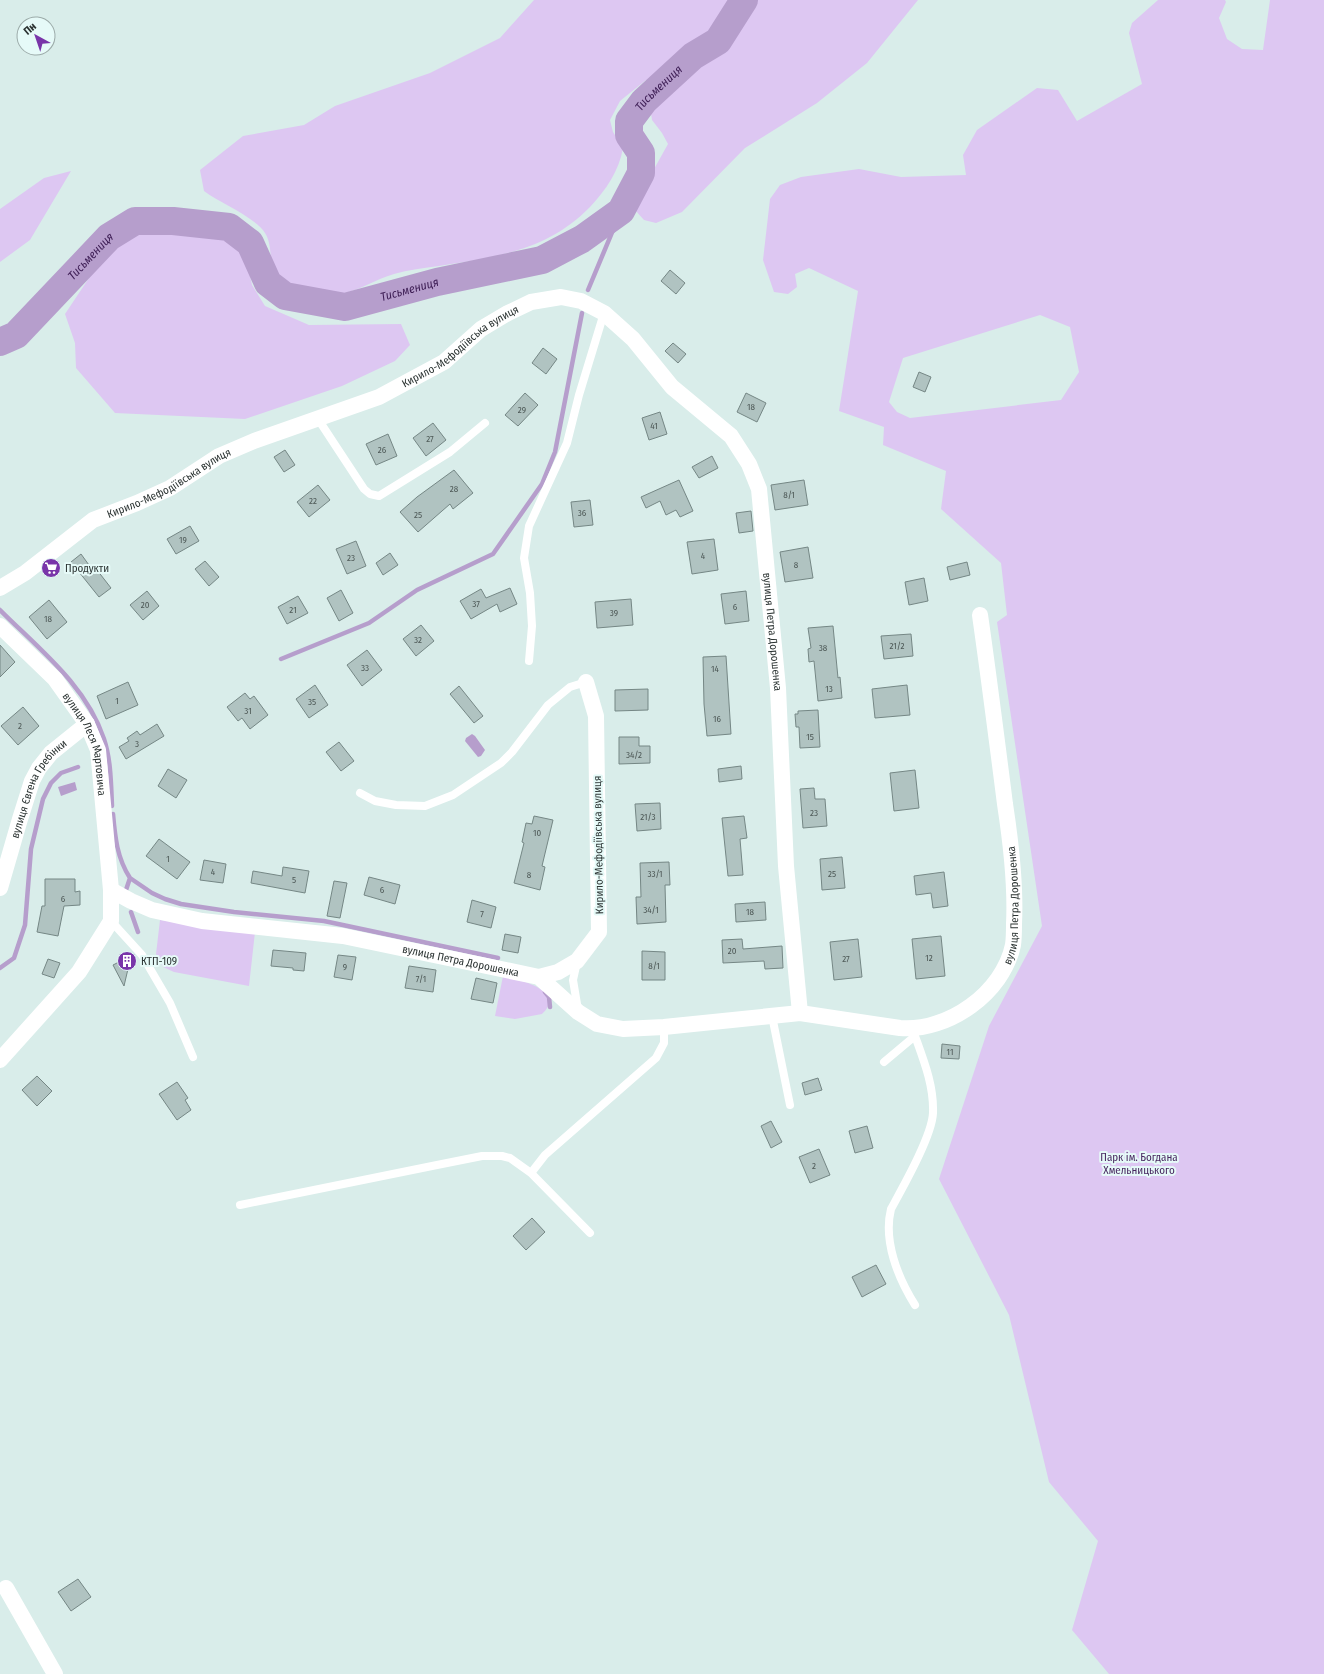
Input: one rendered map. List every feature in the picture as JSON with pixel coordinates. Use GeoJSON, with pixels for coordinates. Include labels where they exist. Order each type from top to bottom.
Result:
{"type":"FeatureCollection","features":[{"type":"Feature","properties":{"kind":"street","name":"Кирило-Мефодіївська вулиця"},"geometry":{"type":"LineString","coordinates":[[0,588],[25,573],[93,520],[170,488],[219,456],[254,441],[379,397],[444,362],[481,329],[508,313],[531,302],[561,297],[581,301],[604,313]]}},
{"type":"Feature","properties":{"kind":"street","name":"вулиця Петра Дорошенка"},"geometry":{"type":"LineString","coordinates":[[604,313],[633,339],[672,388],[731,436],[749,464],[759,489],[778,688],[786,866],[800,1013]]}},
{"type":"Feature","properties":{"kind":"street","name":"вулиця Петра Дорошенка"},"geometry":{"type":"LineString","coordinates":[[111,890],[152,910],[202,921],[343,936],[539,977],[578,1012],[597,1024],[623,1029],[800,1013],[914,1032],[950,1019],[966,1009],[983,995],[995,983],[1008,961],[1013,945],[1015,908],[1010,840],[980,615]]}},
{"type":"Feature","properties":{"kind":"street","name":"вулиця Леся Мартовича"},"geometry":{"type":"LineString","coordinates":[[0,626],[55,679],[87,724],[98,750],[111,890]]}},
{"type":"Feature","properties":{"kind":"street","name":"Кирило-Мефодіївська вулиця"},"geometry":{"type":"LineString","coordinates":[[539,977],[558,972],[577,961],[599,932],[596,716],[586,682]]}},
{"type":"Feature","properties":{"kind":"street","name":"вулиця Євгена Гребінки"},"geometry":{"type":"LineString","coordinates":[[0,888],[32,781],[39,768],[51,753],[87,724]]}},
{"type":"Feature","properties":{"kind":"street"},"geometry":{"type":"LineString","coordinates":[[0,1060],[79,972],[111,921],[111,890]]}},
{"type":"Feature","properties":{"kind":"street"},"geometry":{"type":"LineString","coordinates":[[6,1588],[55,1674]]}},
{"type":"Feature","properties":{"kind":"lane"},"geometry":{"type":"LineString","coordinates":[[529,661],[532,626],[530,593],[524,558],[526,539],[529,526],[567,443],[579,395],[604,313]]}},
{"type":"Feature","properties":{"kind":"lane"},"geometry":{"type":"LineString","coordinates":[[318,419],[364,489],[370,494],[379,496],[450,452],[485,423]]}},
{"type":"Feature","properties":{"kind":"lane"},"geometry":{"type":"LineString","coordinates":[[360,793],[375,801],[396,805],[425,806],[453,795],[501,763],[512,752],[548,705],[570,688],[586,682]]}},
{"type":"Feature","properties":{"kind":"lane"},"geometry":{"type":"LineString","coordinates":[[111,921],[142,955],[170,1003],[193,1057]]}},
{"type":"Feature","properties":{"kind":"lane"},"geometry":{"type":"LineString","coordinates":[[577,961],[573,980],[578,1012]]}},
{"type":"Feature","properties":{"kind":"lane"},"geometry":{"type":"LineString","coordinates":[[772,1016],[790,1105]]}},
{"type":"Feature","properties":{"kind":"lane"},"geometry":{"type":"LineString","coordinates":[[531,1173],[545,1155],[656,1058],[664,1043],[664,1026]]}},
{"type":"Feature","properties":{"kind":"lane"},"geometry":{"type":"LineString","coordinates":[[884,1062],[914,1032],[930,1080],[933,1115],[930,1131],[891,1209],[889,1217],[894,1261],[901,1280],[915,1305]]}},
{"type":"Feature","properties":{"kind":"lane"},"geometry":{"type":"LineString","coordinates":[[240,1205],[482,1156],[502,1156],[510,1158],[531,1173],[590,1233]]}},
{"type":"Feature","properties":{"kind":"green space"},"geometry":{"type":"Polygon","coordinates":[[[534,0],[918,0],[867,63],[817,103],[745,148],[682,212],[656,223],[644,220],[635,210],[649,178],[668,144],[652,120],[646,80],[620,101],[610,120],[613,132],[623,148],[618,165],[611,180],[596,201],[574,222],[556,234],[520,250],[481,259],[399,273],[340,294],[326,294],[292,289],[279,283],[275,277],[271,263],[268,240],[260,227],[254,221],[204,191],[200,170],[243,136],[304,125],[335,106],[430,73],[500,38],[534,0]]]}},
{"type":"Feature","properties":{"kind":"green space","name":"Парк ім. Богдана Хмельницького"},"geometry":{"type":"Polygon","coordinates":[[[1158,0],[1225,0],[1226,2],[1219,18],[1227,39],[1242,49],[1263,50],[1270,0],[1324,0],[1324,1674],[1109,1674],[1072,1630],[1098,1541],[1049,1482],[1009,1315],[939,1179],[989,1026],[1042,926],[997,622],[1007,615],[1001,563],[941,509],[946,471],[883,445],[884,427],[839,411],[858,291],[809,268],[795,274],[797,287],[788,294],[774,292],[763,260],[770,199],[780,185],[801,177],[859,169],[901,177],[966,175],[963,155],[977,130],[1037,88],[1058,90],[1077,121],[1142,84],[1129,33],[1132,23],[1158,0]],[[1040,315],[903,358],[889,402],[897,412],[910,418],[1061,400],[1079,372],[1070,327],[1040,315]]]}},
{"type":"Feature","properties":{"kind":"green space"},"geometry":{"type":"Polygon","coordinates":[[[71,171],[30,240],[0,262],[0,209],[44,178],[71,171]]]}},
{"type":"Feature","properties":{"kind":"green space"},"geometry":{"type":"Polygon","coordinates":[[[143,233],[178,233],[230,238],[245,252],[252,285],[265,306],[309,325],[401,324],[410,345],[395,361],[342,386],[245,419],[115,413],[76,368],[75,343],[65,314],[95,269],[126,240],[143,233]]]}},
{"type":"Feature","properties":{"kind":"green space"},"geometry":{"type":"Polygon","coordinates":[[[160,920],[255,932],[249,986],[174,972],[163,967],[156,954],[160,920]]]}},
{"type":"Feature","properties":{"kind":"green space"},"geometry":{"type":"Polygon","coordinates":[[[503,976],[532,985],[545,993],[548,999],[548,1006],[542,1014],[515,1019],[495,1016],[503,976]]]}},
{"type":"Feature","properties":{"kind":"shaded area"},"geometry":{"type":"Polygon","coordinates":[[[472,734],[485,750],[481,756],[478,757],[465,741],[466,738],[472,734]]]}},
{"type":"Feature","properties":{"kind":"shaded area"},"geometry":{"type":"Polygon","coordinates":[[[75,782],[77,790],[61,796],[58,787],[75,782]]]}},
{"type":"Feature","properties":{"kind":"building"},"geometry":{"type":"Polygon","coordinates":[[[670,270],[685,283],[676,294],[661,281],[670,270]]]}},
{"type":"Feature","properties":{"kind":"building"},"geometry":{"type":"Polygon","coordinates":[[[673,343],[686,354],[678,363],[665,351],[673,343]]]}},
{"type":"Feature","properties":{"kind":"building"},"geometry":{"type":"Polygon","coordinates":[[[543,348],[557,359],[546,374],[532,363],[543,348]]]}},
{"type":"Feature","properties":{"kind":"building"},"geometry":{"type":"Polygon","coordinates":[[[919,372],[931,377],[925,392],[913,387],[919,372]]]}},
{"type":"Feature","properties":{"kind":"building"},"geometry":{"type":"Polygon","coordinates":[[[525,393],[538,405],[518,426],[505,415],[525,393]]]}},
{"type":"Feature","properties":{"kind":"building"},"geometry":{"type":"Polygon","coordinates":[[[746,393],[766,403],[757,422],[737,412],[746,393]]]}},
{"type":"Feature","properties":{"kind":"building"},"geometry":{"type":"Polygon","coordinates":[[[660,412],[667,434],[649,440],[642,418],[660,412]]]}},
{"type":"Feature","properties":{"kind":"building"},"geometry":{"type":"Polygon","coordinates":[[[433,423],[446,440],[426,456],[413,438],[433,423]]]}},
{"type":"Feature","properties":{"kind":"building"},"geometry":{"type":"Polygon","coordinates":[[[388,434],[397,456],[376,465],[366,444],[388,434]]]}},
{"type":"Feature","properties":{"kind":"building"},"geometry":{"type":"Polygon","coordinates":[[[285,450],[295,465],[284,472],[274,457],[285,450]]]}},
{"type":"Feature","properties":{"kind":"building"},"geometry":{"type":"Polygon","coordinates":[[[712,456],[718,468],[699,478],[692,467],[712,456]]]}},
{"type":"Feature","properties":{"kind":"building"},"geometry":{"type":"Polygon","coordinates":[[[454,470],[473,493],[453,509],[450,504],[418,532],[400,512],[417,497],[454,470]]]}},
{"type":"Feature","properties":{"kind":"building"},"geometry":{"type":"Polygon","coordinates":[[[679,480],[693,511],[680,517],[676,510],[666,515],[660,501],[646,508],[641,497],[679,480]]]}},
{"type":"Feature","properties":{"kind":"building"},"geometry":{"type":"Polygon","coordinates":[[[804,480],[808,505],[775,510],[771,485],[804,480]]]}},
{"type":"Feature","properties":{"kind":"building"},"geometry":{"type":"Polygon","coordinates":[[[318,485],[330,500],[309,517],[297,502],[318,485]]]}},
{"type":"Feature","properties":{"kind":"building"},"geometry":{"type":"Polygon","coordinates":[[[590,500],[593,525],[574,527],[571,502],[590,500]]]}},
{"type":"Feature","properties":{"kind":"building"},"geometry":{"type":"Polygon","coordinates":[[[751,511],[753,531],[739,533],[736,513],[751,511]]]}},
{"type":"Feature","properties":{"kind":"building"},"geometry":{"type":"Polygon","coordinates":[[[190,526],[199,541],[176,554],[167,539],[190,526]]]}},
{"type":"Feature","properties":{"kind":"building"},"geometry":{"type":"Polygon","coordinates":[[[714,539],[718,570],[692,574],[687,542],[714,539]]]}},
{"type":"Feature","properties":{"kind":"building"},"geometry":{"type":"Polygon","coordinates":[[[356,541],[366,566],[347,574],[336,549],[356,541]]]}},
{"type":"Feature","properties":{"kind":"building"},"geometry":{"type":"Polygon","coordinates":[[[808,547],[813,578],[785,582],[780,552],[808,547]]]}},
{"type":"Feature","properties":{"kind":"building"},"geometry":{"type":"Polygon","coordinates":[[[390,553],[398,565],[383,575],[376,563],[390,553]]]}},
{"type":"Feature","properties":{"kind":"building"},"geometry":{"type":"Polygon","coordinates":[[[81,554],[94,572],[97,570],[111,588],[99,597],[71,562],[81,554]]]}},
{"type":"Feature","properties":{"kind":"building"},"geometry":{"type":"Polygon","coordinates":[[[205,561],[219,577],[209,586],[195,569],[205,561]]]}},
{"type":"Feature","properties":{"kind":"building"},"geometry":{"type":"Polygon","coordinates":[[[967,562],[970,575],[950,580],[947,567],[967,562]]]}},
{"type":"Feature","properties":{"kind":"building"},"geometry":{"type":"Polygon","coordinates":[[[924,578],[928,601],[909,605],[905,582],[924,578]]]}},
{"type":"Feature","properties":{"kind":"building"},"geometry":{"type":"Polygon","coordinates":[[[510,588],[517,604],[500,612],[497,604],[471,619],[460,601],[481,589],[486,598],[510,588]]]}},
{"type":"Feature","properties":{"kind":"building"},"geometry":{"type":"Polygon","coordinates":[[[341,590],[353,613],[339,621],[327,598],[341,590]]]}},
{"type":"Feature","properties":{"kind":"building"},"geometry":{"type":"Polygon","coordinates":[[[147,591],[159,606],[143,620],[130,605],[147,591]]]}},
{"type":"Feature","properties":{"kind":"building"},"geometry":{"type":"Polygon","coordinates":[[[746,591],[749,621],[725,624],[721,594],[746,591]]]}},
{"type":"Feature","properties":{"kind":"building"},"geometry":{"type":"Polygon","coordinates":[[[298,596],[308,613],[287,624],[278,607],[298,596]]]}},
{"type":"Feature","properties":{"kind":"building"},"geometry":{"type":"Polygon","coordinates":[[[631,599],[633,625],[597,628],[595,602],[631,599]]]}},
{"type":"Feature","properties":{"kind":"building"},"geometry":{"type":"Polygon","coordinates":[[[49,600],[67,622],[47,639],[29,617],[49,600]]]}},
{"type":"Feature","properties":{"kind":"building"},"geometry":{"type":"Polygon","coordinates":[[[421,625],[434,641],[416,656],[403,639],[421,625]]]}},
{"type":"Feature","properties":{"kind":"building"},"geometry":{"type":"Polygon","coordinates":[[[833,626],[838,678],[840,677],[842,698],[818,701],[814,661],[809,662],[808,649],[811,648],[808,628],[833,626]]]}},
{"type":"Feature","properties":{"kind":"building"},"geometry":{"type":"Polygon","coordinates":[[[911,634],[913,656],[884,659],[881,636],[911,634]]]}},
{"type":"Feature","properties":{"kind":"building"},"geometry":{"type":"Polygon","coordinates":[[[0,645],[15,662],[0,677],[0,645]]]}},
{"type":"Feature","properties":{"kind":"building"},"geometry":{"type":"Polygon","coordinates":[[[367,650],[382,670],[362,686],[347,665],[367,650]]]}},
{"type":"Feature","properties":{"kind":"building"},"geometry":{"type":"Polygon","coordinates":[[[726,656],[731,734],[707,736],[704,704],[703,657],[726,656]]]}},
{"type":"Feature","properties":{"kind":"building"},"geometry":{"type":"Polygon","coordinates":[[[128,682],[138,705],[106,719],[97,696],[128,682]]]}},
{"type":"Feature","properties":{"kind":"building"},"geometry":{"type":"Polygon","coordinates":[[[315,685],[328,705],[309,718],[296,699],[315,685]]]}},
{"type":"Feature","properties":{"kind":"building"},"geometry":{"type":"Polygon","coordinates":[[[907,685],[910,715],[875,718],[872,689],[907,685]]]}},
{"type":"Feature","properties":{"kind":"building"},"geometry":{"type":"Polygon","coordinates":[[[459,686],[483,716],[474,723],[450,694],[459,686]]]}},
{"type":"Feature","properties":{"kind":"building"},"geometry":{"type":"Polygon","coordinates":[[[648,689],[648,710],[615,711],[615,690],[648,689]]]}},
{"type":"Feature","properties":{"kind":"building"},"geometry":{"type":"Polygon","coordinates":[[[245,693],[250,699],[254,696],[268,715],[250,729],[242,718],[238,721],[227,707],[245,693]]]}},
{"type":"Feature","properties":{"kind":"building"},"geometry":{"type":"Polygon","coordinates":[[[23,707],[39,726],[18,745],[1,726],[23,707]]]}},
{"type":"Feature","properties":{"kind":"building"},"geometry":{"type":"Polygon","coordinates":[[[818,710],[820,747],[800,748],[799,727],[796,727],[795,714],[798,714],[798,711],[818,710]]]}},
{"type":"Feature","properties":{"kind":"building"},"geometry":{"type":"Polygon","coordinates":[[[157,724],[164,736],[126,759],[119,747],[129,741],[127,738],[137,731],[140,735],[157,724]]]}},
{"type":"Feature","properties":{"kind":"building"},"geometry":{"type":"Polygon","coordinates":[[[619,737],[639,737],[639,746],[650,746],[650,763],[619,764],[619,737]]]}},
{"type":"Feature","properties":{"kind":"building"},"geometry":{"type":"Polygon","coordinates":[[[339,742],[354,761],[341,771],[326,752],[339,742]]]}},
{"type":"Feature","properties":{"kind":"building"},"geometry":{"type":"Polygon","coordinates":[[[741,766],[742,779],[719,782],[718,769],[741,766]]]}},
{"type":"Feature","properties":{"kind":"building"},"geometry":{"type":"Polygon","coordinates":[[[168,769],[187,780],[176,798],[158,786],[168,769]]]}},
{"type":"Feature","properties":{"kind":"building"},"geometry":{"type":"Polygon","coordinates":[[[915,770],[919,808],[894,811],[890,773],[915,770]]]}},
{"type":"Feature","properties":{"kind":"building"},"geometry":{"type":"Polygon","coordinates":[[[814,788],[815,799],[825,799],[827,826],[803,828],[800,789],[814,788]]]}},
{"type":"Feature","properties":{"kind":"building"},"geometry":{"type":"Polygon","coordinates":[[[660,803],[661,829],[637,831],[635,804],[660,803]]]}},
{"type":"Feature","properties":{"kind":"building"},"geometry":{"type":"Polygon","coordinates":[[[534,816],[553,820],[542,866],[545,867],[540,890],[514,883],[524,843],[522,842],[526,823],[532,824],[534,816]]]}},
{"type":"Feature","properties":{"kind":"building"},"geometry":{"type":"Polygon","coordinates":[[[744,816],[747,838],[740,839],[743,875],[728,876],[722,818],[744,816]]]}},
{"type":"Feature","properties":{"kind":"building"},"geometry":{"type":"Polygon","coordinates":[[[159,839],[190,862],[177,879],[146,856],[159,839]]]}},
{"type":"Feature","properties":{"kind":"building"},"geometry":{"type":"Polygon","coordinates":[[[842,857],[845,888],[822,890],[820,859],[842,857]]]}},
{"type":"Feature","properties":{"kind":"building"},"geometry":{"type":"Polygon","coordinates":[[[204,860],[226,864],[223,883],[200,880],[204,860]]]}},
{"type":"Feature","properties":{"kind":"building"},"geometry":{"type":"Polygon","coordinates":[[[669,862],[670,885],[665,885],[666,922],[637,924],[636,897],[641,897],[640,863],[669,862]]]}},
{"type":"Feature","properties":{"kind":"building"},"geometry":{"type":"Polygon","coordinates":[[[283,867],[309,871],[305,893],[251,883],[253,871],[282,876],[283,867]]]}},
{"type":"Feature","properties":{"kind":"building"},"geometry":{"type":"Polygon","coordinates":[[[944,872],[948,906],[933,908],[931,893],[916,895],[914,876],[944,872]]]}},
{"type":"Feature","properties":{"kind":"building"},"geometry":{"type":"Polygon","coordinates":[[[369,877],[400,885],[395,904],[364,895],[369,877]]]}},
{"type":"Feature","properties":{"kind":"building"},"geometry":{"type":"Polygon","coordinates":[[[45,879],[75,879],[75,892],[80,891],[80,905],[64,906],[58,936],[37,932],[42,906],[45,906],[45,879]]]}},
{"type":"Feature","properties":{"kind":"building"},"geometry":{"type":"Polygon","coordinates":[[[334,881],[347,883],[340,918],[327,916],[334,881]]]}},
{"type":"Feature","properties":{"kind":"building"},"geometry":{"type":"Polygon","coordinates":[[[472,900],[496,907],[491,928],[467,922],[472,900]]]}},
{"type":"Feature","properties":{"kind":"building"},"geometry":{"type":"Polygon","coordinates":[[[765,902],[766,920],[736,922],[735,904],[765,902]]]}},
{"type":"Feature","properties":{"kind":"building"},"geometry":{"type":"Polygon","coordinates":[[[505,934],[521,937],[518,953],[502,950],[505,934]]]}},
{"type":"Feature","properties":{"kind":"building"},"geometry":{"type":"Polygon","coordinates":[[[941,936],[945,976],[916,979],[912,939],[941,936]]]}},
{"type":"Feature","properties":{"kind":"building"},"geometry":{"type":"Polygon","coordinates":[[[742,939],[743,949],[782,946],[783,968],[765,969],[764,961],[723,963],[722,940],[742,939]]]}},
{"type":"Feature","properties":{"kind":"building"},"geometry":{"type":"Polygon","coordinates":[[[858,939],[862,977],[834,980],[830,942],[858,939]]]}},
{"type":"Feature","properties":{"kind":"building"},"geometry":{"type":"Polygon","coordinates":[[[273,950],[306,953],[304,971],[293,970],[293,968],[271,966],[273,950]]]}},
{"type":"Feature","properties":{"kind":"building"},"geometry":{"type":"Polygon","coordinates":[[[642,951],[665,952],[665,980],[642,980],[642,951]]]}},
{"type":"Feature","properties":{"kind":"building"},"geometry":{"type":"Polygon","coordinates":[[[338,955],[356,957],[352,980],[334,977],[338,955]]]}},
{"type":"Feature","properties":{"kind":"building"},"geometry":{"type":"Polygon","coordinates":[[[131,956],[124,986],[113,965],[131,956]]]}},
{"type":"Feature","properties":{"kind":"building"},"geometry":{"type":"Polygon","coordinates":[[[48,959],[60,963],[54,978],[42,974],[48,959]]]}},
{"type":"Feature","properties":{"kind":"building"},"geometry":{"type":"Polygon","coordinates":[[[409,966],[436,970],[433,992],[405,988],[409,966]]]}},
{"type":"Feature","properties":{"kind":"building"},"geometry":{"type":"Polygon","coordinates":[[[476,978],[497,983],[493,1003],[471,999],[476,978]]]}},
{"type":"Feature","properties":{"kind":"building"},"geometry":{"type":"Polygon","coordinates":[[[942,1044],[960,1046],[959,1059],[941,1058],[942,1044]]]}},
{"type":"Feature","properties":{"kind":"building"},"geometry":{"type":"Polygon","coordinates":[[[37,1076],[52,1091],[37,1106],[22,1090],[37,1076]]]}},
{"type":"Feature","properties":{"kind":"building"},"geometry":{"type":"Polygon","coordinates":[[[818,1078],[822,1090],[805,1095],[802,1083],[818,1078]]]}},
{"type":"Feature","properties":{"kind":"building"},"geometry":{"type":"Polygon","coordinates":[[[177,1082],[188,1098],[185,1100],[191,1110],[177,1120],[159,1094],[177,1082]]]}},
{"type":"Feature","properties":{"kind":"building"},"geometry":{"type":"Polygon","coordinates":[[[771,1121],[782,1142],[771,1148],[761,1126],[771,1121]]]}},
{"type":"Feature","properties":{"kind":"building"},"geometry":{"type":"Polygon","coordinates":[[[867,1126],[873,1148],[855,1153],[849,1131],[867,1126]]]}},
{"type":"Feature","properties":{"kind":"building"},"geometry":{"type":"Polygon","coordinates":[[[819,1149],[830,1175],[810,1183],[799,1157],[819,1149]]]}},
{"type":"Feature","properties":{"kind":"building"},"geometry":{"type":"Polygon","coordinates":[[[532,1218],[545,1232],[526,1250],[513,1236],[532,1218]]]}},
{"type":"Feature","properties":{"kind":"building"},"geometry":{"type":"Polygon","coordinates":[[[876,1265],[886,1284],[862,1297],[852,1277],[876,1265]]]}},
{"type":"Feature","properties":{"kind":"building"},"geometry":{"type":"Polygon","coordinates":[[[78,1579],[91,1597],[71,1611],[58,1592],[78,1579]]]}},
{"type":"Feature","properties":{"kind":"waterway","name":"Тисьмениця"},"geometry":{"type":"LineString","coordinates":[[0,342],[16,335],[109,237],[135,221],[173,221],[229,227],[250,243],[268,283],[285,296],[345,307],[437,282],[542,260],[582,239],[621,211],[641,173],[641,153],[629,135],[629,121],[644,101],[693,56],[718,41],[744,0]]}},
{"type":"Feature","properties":{"kind":"waterway"},"geometry":{"type":"LineString","coordinates":[[588,290],[621,211]]}},
{"type":"Feature","properties":{"kind":"waterway"},"geometry":{"type":"LineString","coordinates":[[281,659],[369,623],[417,590],[493,554],[542,484],[555,452],[582,313]]}},
{"type":"Feature","properties":{"kind":"waterway"},"geometry":{"type":"LineString","coordinates":[[0,610],[60,669],[86,702],[104,739],[108,755],[112,806]]}},
{"type":"Feature","properties":{"kind":"waterway"},"geometry":{"type":"LineString","coordinates":[[0,968],[14,958],[25,925],[31,849],[43,799],[51,783],[61,773],[78,767]]}},
{"type":"Feature","properties":{"kind":"waterway"},"geometry":{"type":"LineString","coordinates":[[113,814],[119,855],[130,878],[126,890]]}},
{"type":"Feature","properties":{"kind":"waterway"},"geometry":{"type":"LineString","coordinates":[[130,878],[152,893],[181,904],[234,912],[324,921],[498,958]]}},
{"type":"Feature","properties":{"kind":"waterway"},"geometry":{"type":"LineString","coordinates":[[131,912],[138,932]]}},
{"type":"Feature","properties":{"kind":"waterway"},"geometry":{"type":"LineString","coordinates":[[545,992],[549,997],[550,1007]]}},
{"type":"Feature","properties":{"kind":"place","name":"Продукти"},"geometry":{"type":"Point","coordinates":[51,568]}},
{"type":"Feature","properties":{"kind":"place","name":"КТП-109"},"geometry":{"type":"Point","coordinates":[127,961]}}]}
